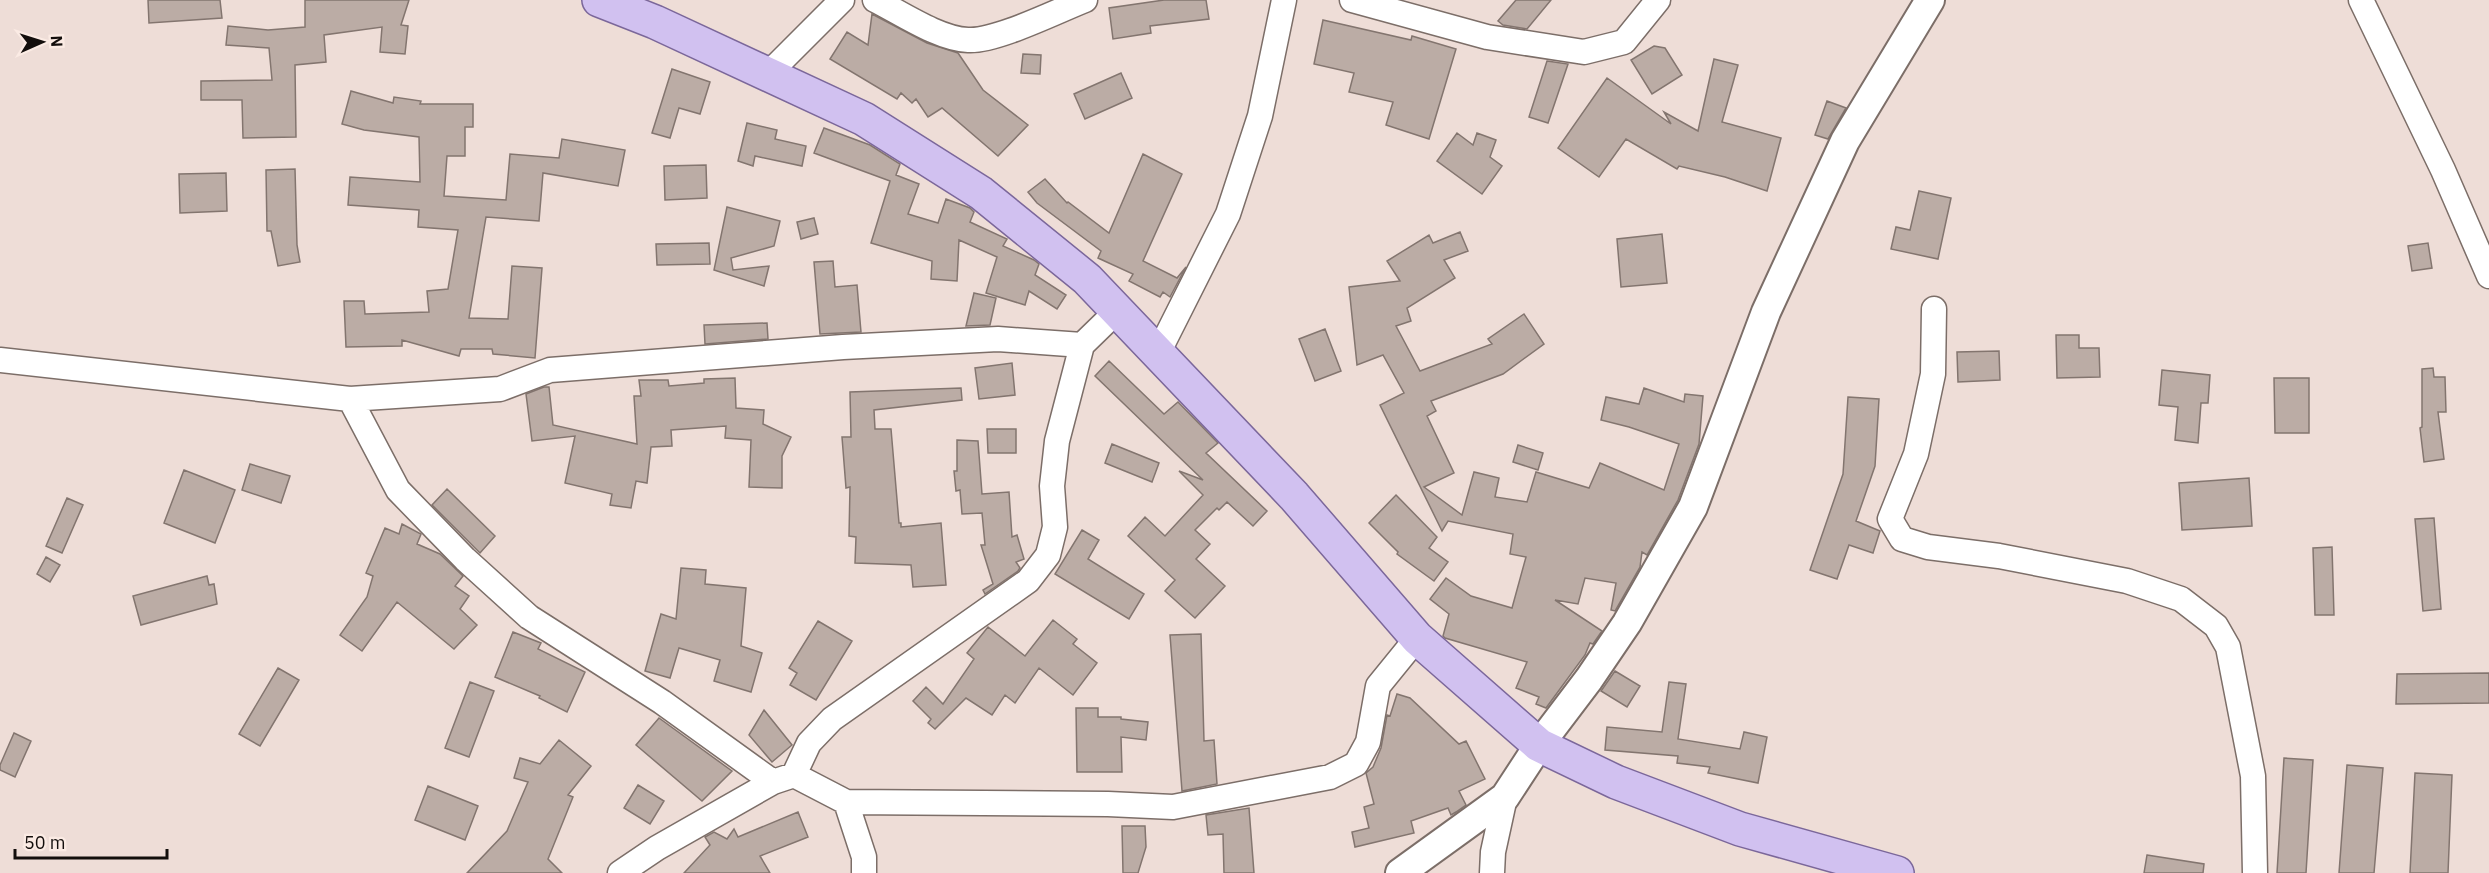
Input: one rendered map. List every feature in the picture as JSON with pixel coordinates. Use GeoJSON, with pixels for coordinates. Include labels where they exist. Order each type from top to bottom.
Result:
{"type":"FeatureCollection","features":[{"type":"Feature","properties":{"kind":"main road"},"geometry":{"type":"LineString","coordinates":[[599,0],[655,22],[864,119],[981,193],[1087,279],[1294,496],[1417,638],[1539,745],[1616,782],[1740,829],[1897,873]]}},
{"type":"Feature","properties":{"kind":"street"},"geometry":{"type":"LineString","coordinates":[[768,74],[842,0]]}},
{"type":"Feature","properties":{"kind":"street"},"geometry":{"type":"LineString","coordinates":[[875,0],[939,33],[968,40],[1002,34],[1085,0]]}},
{"type":"Feature","properties":{"kind":"street"},"geometry":{"type":"LineString","coordinates":[[1158,353],[1228,214],[1260,116],[1284,0]]}},
{"type":"Feature","properties":{"kind":"street"},"geometry":{"type":"LineString","coordinates":[[1352,0],[1487,37],[1584,52],[1624,42],[1658,0]]}},
{"type":"Feature","properties":{"kind":"street"},"geometry":{"type":"LineString","coordinates":[[1492,873],[1493,852],[1505,797],[1539,745],[1628,623],[1694,507],[1766,312],[1845,141],[1930,0]]}},
{"type":"Feature","properties":{"kind":"street"},"geometry":{"type":"LineString","coordinates":[[2361,0],[2443,170],[2489,276]]}},
{"type":"Feature","properties":{"kind":"street"},"geometry":{"type":"LineString","coordinates":[[1934,309],[1933,375],[1916,454],[1890,519],[1902,539],[1928,547],[1999,556],[2127,581],[2181,599],[2216,626],[2228,647],[2253,776],[2255,873]]}},
{"type":"Feature","properties":{"kind":"street"},"geometry":{"type":"LineString","coordinates":[[620,873],[657,848],[784,778],[809,743],[832,719],[1028,581],[1048,555],[1055,527],[1052,486],[1058,441],[1082,345],[1117,311]]}},
{"type":"Feature","properties":{"kind":"street"},"geometry":{"type":"LineString","coordinates":[[0,360],[350,399],[500,389],[550,370],[843,347],[998,339],[1082,345]]}},
{"type":"Feature","properties":{"kind":"street"},"geometry":{"type":"LineString","coordinates":[[350,399],[398,490],[481,573],[529,616],[784,778],[846,802],[1108,804],[1173,807],[1330,777],[1356,764],[1368,742],[1378,686],[1417,638]]}},
{"type":"Feature","properties":{"kind":"street"},"geometry":{"type":"LineString","coordinates":[[1400,873],[1505,797]]}},
{"type":"Feature","properties":{"kind":"street"},"geometry":{"type":"LineString","coordinates":[[846,802],[864,857],[864,873]]}},
{"type":"Feature","properties":{"kind":"building"},"geometry":{"type":"Polygon","coordinates":[[[148,0],[220,0],[222,18],[149,23],[148,0]]]}},
{"type":"Feature","properties":{"kind":"building"},"geometry":{"type":"Polygon","coordinates":[[[305,0],[409,0],[401,25],[408,26],[405,54],[380,52],[382,27],[324,35],[326,62],[295,65],[296,137],[243,138],[242,100],[201,100],[201,81],[272,80],[269,48],[226,45],[228,26],[268,30],[305,27],[305,0]]]}},
{"type":"Feature","properties":{"kind":"building"},"geometry":{"type":"Polygon","coordinates":[[[1164,0],[1206,0],[1209,19],[1150,26],[1151,33],[1113,39],[1109,8],[1164,0]]]}},
{"type":"Feature","properties":{"kind":"building"},"geometry":{"type":"Polygon","coordinates":[[[1516,0],[1551,0],[1527,29],[1503,25],[1498,21],[1516,0]]]}},
{"type":"Feature","properties":{"kind":"building"},"geometry":{"type":"Polygon","coordinates":[[[872,14],[927,43],[958,53],[983,90],[1028,125],[998,156],[942,108],[928,117],[916,99],[912,103],[901,93],[897,99],[830,59],[847,32],[868,45],[872,14]]]}},
{"type":"Feature","properties":{"kind":"building"},"geometry":{"type":"Polygon","coordinates":[[[1323,20],[1411,40],[1412,36],[1456,49],[1429,139],[1386,125],[1393,102],[1349,92],[1354,73],[1314,64],[1323,20]]]}},
{"type":"Feature","properties":{"kind":"building"},"geometry":{"type":"Polygon","coordinates":[[[1654,46],[1665,48],[1682,75],[1652,94],[1631,60],[1654,46]]]}},
{"type":"Feature","properties":{"kind":"building"},"geometry":{"type":"Polygon","coordinates":[[[1023,54],[1041,55],[1040,74],[1021,73],[1023,54]]]}},
{"type":"Feature","properties":{"kind":"building"},"geometry":{"type":"Polygon","coordinates":[[[1714,59],[1738,65],[1722,122],[1781,138],[1767,191],[1725,177],[1679,166],[1677,169],[1626,139],[1599,177],[1558,148],[1607,78],[1671,124],[1664,112],[1698,131],[1714,59]]]}},
{"type":"Feature","properties":{"kind":"building"},"geometry":{"type":"Polygon","coordinates":[[[1547,61],[1568,64],[1548,123],[1529,117],[1547,61]]]}},
{"type":"Feature","properties":{"kind":"building"},"geometry":{"type":"Polygon","coordinates":[[[672,69],[710,82],[700,114],[679,108],[670,138],[652,133],[672,69]]]}},
{"type":"Feature","properties":{"kind":"building"},"geometry":{"type":"Polygon","coordinates":[[[1121,73],[1132,98],[1085,119],[1074,94],[1121,73]]]}},
{"type":"Feature","properties":{"kind":"building"},"geometry":{"type":"Polygon","coordinates":[[[351,91],[393,103],[394,97],[421,101],[420,104],[473,104],[473,127],[465,127],[465,156],[447,156],[444,196],[506,200],[510,154],[559,158],[562,139],[625,150],[618,186],[543,173],[539,221],[486,217],[469,318],[508,319],[512,266],[542,268],[535,358],[493,354],[492,349],[461,349],[459,356],[402,340],[402,346],[346,347],[344,301],[364,301],[365,314],[429,312],[427,291],[448,289],[458,230],[418,227],[419,210],[348,205],[350,177],[420,182],[419,137],[364,130],[342,124],[351,91]]]}},
{"type":"Feature","properties":{"kind":"building"},"geometry":{"type":"Polygon","coordinates":[[[1827,101],[1846,108],[1828,139],[1815,135],[1827,101]]]}},
{"type":"Feature","properties":{"kind":"building"},"geometry":{"type":"Polygon","coordinates":[[[747,123],[777,130],[775,139],[806,146],[802,166],[755,156],[753,166],[738,161],[747,123]]]}},
{"type":"Feature","properties":{"kind":"building"},"geometry":{"type":"Polygon","coordinates":[[[824,128],[870,145],[900,164],[896,175],[919,184],[908,214],[938,223],[946,199],[970,208],[974,212],[970,222],[1007,239],[1003,246],[1034,260],[1039,264],[1035,275],[1066,295],[1057,309],[1029,291],[1025,305],[986,293],[997,257],[959,240],[957,281],[931,279],[932,261],[871,243],[890,181],[814,153],[824,128]]]}},
{"type":"Feature","properties":{"kind":"building"},"geometry":{"type":"Polygon","coordinates":[[[1457,133],[1473,145],[1477,133],[1496,140],[1490,157],[1502,166],[1482,194],[1437,161],[1457,133]]]}},
{"type":"Feature","properties":{"kind":"building"},"geometry":{"type":"Polygon","coordinates":[[[1143,154],[1182,174],[1143,261],[1177,278],[1186,267],[1170,297],[1163,292],[1160,297],[1129,281],[1133,274],[1098,258],[1101,251],[1037,203],[1028,192],[1045,179],[1067,203],[1109,233],[1143,154]]]}},
{"type":"Feature","properties":{"kind":"building"},"geometry":{"type":"Polygon","coordinates":[[[706,165],[707,198],[665,200],[664,166],[706,165]]]}},
{"type":"Feature","properties":{"kind":"building"},"geometry":{"type":"Polygon","coordinates":[[[295,169],[297,245],[300,262],[278,266],[271,231],[267,231],[266,170],[295,169]]]}},
{"type":"Feature","properties":{"kind":"building"},"geometry":{"type":"Polygon","coordinates":[[[226,173],[227,211],[180,213],[179,174],[226,173]]]}},
{"type":"Feature","properties":{"kind":"building"},"geometry":{"type":"Polygon","coordinates":[[[1919,191],[1951,198],[1938,259],[1891,249],[1896,227],[1910,230],[1919,191]]]}},
{"type":"Feature","properties":{"kind":"building"},"geometry":{"type":"Polygon","coordinates":[[[727,207],[780,221],[774,246],[731,258],[733,270],[769,266],[764,286],[714,270],[727,207]]]}},
{"type":"Feature","properties":{"kind":"building"},"geometry":{"type":"Polygon","coordinates":[[[814,218],[818,234],[801,239],[797,222],[814,218]]]}},
{"type":"Feature","properties":{"kind":"building"},"geometry":{"type":"Polygon","coordinates":[[[1460,232],[1468,251],[1444,260],[1455,278],[1407,308],[1411,321],[1396,326],[1420,371],[1492,344],[1488,339],[1524,314],[1544,344],[1503,374],[1431,401],[1436,411],[1427,416],[1454,473],[1424,487],[1462,515],[1474,472],[1499,478],[1495,497],[1527,502],[1536,472],[1589,488],[1600,463],[1664,490],[1679,444],[1601,420],[1606,397],[1639,404],[1644,388],[1684,402],[1685,394],[1703,396],[1699,444],[1678,500],[1647,555],[1642,552],[1640,567],[1615,611],[1611,610],[1616,583],[1585,578],[1578,604],[1555,600],[1602,631],[1593,644],[1590,643],[1585,655],[1546,708],[1536,704],[1539,697],[1516,688],[1527,662],[1443,636],[1449,614],[1430,599],[1446,578],[1471,596],[1512,608],[1526,557],[1510,554],[1513,534],[1448,521],[1442,531],[1380,405],[1404,393],[1383,355],[1357,365],[1349,287],[1400,281],[1387,261],[1429,235],[1433,243],[1460,232]]]}},
{"type":"Feature","properties":{"kind":"building"},"geometry":{"type":"Polygon","coordinates":[[[1662,234],[1667,283],[1621,287],[1617,239],[1662,234]]]}},
{"type":"Feature","properties":{"kind":"building"},"geometry":{"type":"Polygon","coordinates":[[[709,243],[710,264],[657,265],[656,244],[709,243]]]}},
{"type":"Feature","properties":{"kind":"building"},"geometry":{"type":"Polygon","coordinates":[[[2428,243],[2432,268],[2412,271],[2408,246],[2428,243]]]}},
{"type":"Feature","properties":{"kind":"building"},"geometry":{"type":"Polygon","coordinates":[[[833,261],[835,287],[857,285],[861,332],[820,334],[814,262],[833,261]]]}},
{"type":"Feature","properties":{"kind":"building"},"geometry":{"type":"Polygon","coordinates":[[[974,293],[996,298],[990,325],[966,326],[974,293]]]}},
{"type":"Feature","properties":{"kind":"building"},"geometry":{"type":"Polygon","coordinates":[[[767,323],[768,339],[705,344],[704,325],[767,323]]]}},
{"type":"Feature","properties":{"kind":"building"},"geometry":{"type":"Polygon","coordinates":[[[1325,329],[1341,371],[1315,381],[1299,339],[1325,329]]]}},
{"type":"Feature","properties":{"kind":"building"},"geometry":{"type":"Polygon","coordinates":[[[2056,335],[2079,335],[2079,348],[2099,348],[2100,377],[2057,378],[2056,335]]]}},
{"type":"Feature","properties":{"kind":"building"},"geometry":{"type":"Polygon","coordinates":[[[1999,351],[2000,380],[1958,382],[1957,352],[1999,351]]]}},
{"type":"Feature","properties":{"kind":"building"},"geometry":{"type":"Polygon","coordinates":[[[1109,361],[1164,414],[1178,402],[1218,443],[1206,453],[1267,511],[1253,526],[1227,502],[1219,510],[1217,508],[1195,530],[1210,544],[1196,559],[1225,586],[1195,618],[1165,591],[1175,580],[1128,536],[1145,517],[1165,536],[1203,495],[1179,471],[1203,480],[1095,376],[1109,361]]]}},
{"type":"Feature","properties":{"kind":"building"},"geometry":{"type":"Polygon","coordinates":[[[1012,363],[1015,395],[979,399],[975,368],[1012,363]]]}},
{"type":"Feature","properties":{"kind":"building"},"geometry":{"type":"Polygon","coordinates":[[[2433,368],[2434,377],[2445,377],[2446,412],[2438,412],[2444,459],[2424,462],[2420,428],[2422,427],[2422,369],[2433,368]]]}},
{"type":"Feature","properties":{"kind":"building"},"geometry":{"type":"Polygon","coordinates":[[[2162,370],[2210,375],[2208,403],[2201,403],[2198,443],[2175,440],[2178,407],[2159,405],[2162,370]]]}},
{"type":"Feature","properties":{"kind":"building"},"geometry":{"type":"Polygon","coordinates":[[[735,378],[736,408],[764,410],[763,424],[791,437],[782,456],[782,488],[749,487],[751,440],[725,438],[726,426],[671,430],[672,446],[651,447],[647,483],[636,481],[631,508],[610,505],[612,494],[565,483],[575,436],[532,441],[526,394],[544,387],[549,387],[553,425],[637,444],[634,396],[641,396],[639,380],[668,380],[669,386],[704,383],[704,379],[735,378]]]}},
{"type":"Feature","properties":{"kind":"building"},"geometry":{"type":"Polygon","coordinates":[[[2274,378],[2309,378],[2309,433],[2275,433],[2274,378]]]}},
{"type":"Feature","properties":{"kind":"building"},"geometry":{"type":"Polygon","coordinates":[[[961,388],[962,400],[874,410],[875,429],[891,429],[901,527],[941,523],[946,585],[913,587],[911,565],[855,563],[856,537],[849,536],[850,487],[846,488],[842,437],[851,437],[850,392],[961,388]]]}},
{"type":"Feature","properties":{"kind":"building"},"geometry":{"type":"Polygon","coordinates":[[[1848,397],[1879,399],[1875,466],[1856,521],[1880,531],[1873,553],[1849,545],[1837,579],[1810,570],[1843,474],[1848,397]]]}},
{"type":"Feature","properties":{"kind":"building"},"geometry":{"type":"Polygon","coordinates":[[[987,429],[1016,429],[1016,453],[988,453],[987,429]]]}},
{"type":"Feature","properties":{"kind":"building"},"geometry":{"type":"Polygon","coordinates":[[[957,440],[978,441],[982,494],[1009,492],[1012,537],[1017,535],[1024,559],[1016,562],[1020,568],[1018,571],[985,594],[983,590],[993,584],[981,545],[985,545],[982,513],[962,514],[960,490],[956,491],[954,471],[957,471],[957,440]]]}},
{"type":"Feature","properties":{"kind":"building"},"geometry":{"type":"Polygon","coordinates":[[[1112,444],[1159,463],[1152,482],[1105,463],[1112,444]]]}},
{"type":"Feature","properties":{"kind":"building"},"geometry":{"type":"Polygon","coordinates":[[[1518,445],[1543,453],[1538,470],[1513,462],[1518,445]]]}},
{"type":"Feature","properties":{"kind":"building"},"geometry":{"type":"Polygon","coordinates":[[[250,464],[290,476],[281,503],[242,490],[250,464]]]}},
{"type":"Feature","properties":{"kind":"building"},"geometry":{"type":"Polygon","coordinates":[[[184,470],[235,490],[215,543],[164,523],[184,470]]]}},
{"type":"Feature","properties":{"kind":"building"},"geometry":{"type":"Polygon","coordinates":[[[2249,478],[2252,526],[2182,530],[2179,483],[2249,478]]]}},
{"type":"Feature","properties":{"kind":"building"},"geometry":{"type":"Polygon","coordinates":[[[447,489],[495,536],[480,553],[432,505],[447,489]]]}},
{"type":"Feature","properties":{"kind":"building"},"geometry":{"type":"Polygon","coordinates":[[[1396,495],[1437,537],[1429,548],[1448,562],[1434,581],[1397,554],[1398,552],[1369,523],[1396,495]]]}},
{"type":"Feature","properties":{"kind":"building"},"geometry":{"type":"Polygon","coordinates":[[[67,498],[83,505],[62,553],[46,546],[67,498]]]}},
{"type":"Feature","properties":{"kind":"building"},"geometry":{"type":"Polygon","coordinates":[[[2434,518],[2441,609],[2423,611],[2415,519],[2434,518]]]}},
{"type":"Feature","properties":{"kind":"building"},"geometry":{"type":"Polygon","coordinates":[[[402,524],[421,534],[417,544],[440,554],[463,576],[455,586],[469,596],[460,609],[477,625],[454,649],[397,602],[362,651],[340,635],[367,597],[373,576],[366,573],[385,528],[399,534],[402,524]]]}},
{"type":"Feature","properties":{"kind":"building"},"geometry":{"type":"Polygon","coordinates":[[[1082,530],[1099,540],[1088,559],[1144,594],[1129,619],[1055,574],[1082,530]]]}},
{"type":"Feature","properties":{"kind":"building"},"geometry":{"type":"Polygon","coordinates":[[[2332,547],[2334,615],[2315,615],[2313,548],[2332,547]]]}},
{"type":"Feature","properties":{"kind":"building"},"geometry":{"type":"Polygon","coordinates":[[[46,557],[60,565],[50,582],[37,574],[46,557]]]}},
{"type":"Feature","properties":{"kind":"building"},"geometry":{"type":"Polygon","coordinates":[[[681,568],[706,570],[705,584],[746,588],[741,646],[762,653],[751,692],[714,681],[720,660],[679,648],[670,678],[645,671],[661,614],[676,619],[681,568]]]}},
{"type":"Feature","properties":{"kind":"building"},"geometry":{"type":"Polygon","coordinates":[[[207,576],[209,585],[214,584],[217,604],[141,625],[133,596],[207,576]]]}},
{"type":"Feature","properties":{"kind":"building"},"geometry":{"type":"Polygon","coordinates":[[[1053,620],[1077,639],[1073,644],[1097,663],[1073,695],[1039,668],[1015,703],[1005,695],[992,715],[966,698],[935,729],[928,723],[931,719],[913,701],[926,687],[943,704],[974,659],[967,653],[988,627],[1025,656],[1053,620]]]}},
{"type":"Feature","properties":{"kind":"building"},"geometry":{"type":"Polygon","coordinates":[[[818,621],[852,641],[816,700],[790,685],[797,673],[789,668],[818,621]]]}},
{"type":"Feature","properties":{"kind":"building"},"geometry":{"type":"Polygon","coordinates":[[[513,632],[541,643],[538,649],[585,672],[567,712],[539,698],[540,696],[495,677],[513,632]]]}},
{"type":"Feature","properties":{"kind":"building"},"geometry":{"type":"Polygon","coordinates":[[[1201,634],[1204,741],[1214,740],[1217,784],[1182,791],[1170,635],[1201,634]]]}},
{"type":"Feature","properties":{"kind":"building"},"geometry":{"type":"Polygon","coordinates":[[[278,668],[299,680],[260,746],[239,734],[278,668]]]}},
{"type":"Feature","properties":{"kind":"building"},"geometry":{"type":"Polygon","coordinates":[[[1615,671],[1640,686],[1627,707],[1601,691],[1615,671]]]}},
{"type":"Feature","properties":{"kind":"building"},"geometry":{"type":"Polygon","coordinates":[[[2489,673],[2489,703],[2396,704],[2397,674],[2489,673]]]}},
{"type":"Feature","properties":{"kind":"building"},"geometry":{"type":"Polygon","coordinates":[[[470,682],[494,691],[469,757],[445,748],[470,682]]]}},
{"type":"Feature","properties":{"kind":"building"},"geometry":{"type":"Polygon","coordinates":[[[1669,682],[1686,684],[1678,739],[1740,749],[1744,732],[1767,737],[1758,783],[1708,773],[1710,767],[1677,763],[1678,756],[1605,750],[1607,727],[1662,732],[1669,682]]]}},
{"type":"Feature","properties":{"kind":"building"},"geometry":{"type":"Polygon","coordinates":[[[1397,694],[1410,698],[1459,744],[1466,741],[1485,779],[1459,791],[1466,805],[1451,815],[1448,808],[1411,821],[1414,833],[1355,847],[1352,832],[1369,828],[1364,807],[1374,804],[1366,773],[1373,767],[1381,748],[1387,715],[1390,716],[1397,694]]]}},
{"type":"Feature","properties":{"kind":"building"},"geometry":{"type":"Polygon","coordinates":[[[1076,708],[1098,708],[1098,717],[1121,717],[1121,719],[1148,722],[1146,740],[1121,737],[1122,772],[1077,772],[1076,708]]]}},
{"type":"Feature","properties":{"kind":"building"},"geometry":{"type":"Polygon","coordinates":[[[764,710],[792,745],[772,762],[749,735],[764,710]]]}},
{"type":"Feature","properties":{"kind":"building"},"geometry":{"type":"Polygon","coordinates":[[[659,718],[732,771],[702,801],[636,745],[659,718]]]}},
{"type":"Feature","properties":{"kind":"building"},"geometry":{"type":"Polygon","coordinates":[[[14,733],[31,741],[15,777],[0,770],[14,733]]]}},
{"type":"Feature","properties":{"kind":"building"},"geometry":{"type":"Polygon","coordinates":[[[559,740],[591,766],[568,795],[573,797],[548,859],[562,873],[467,873],[507,831],[528,782],[514,778],[520,758],[540,764],[559,740]]]}},
{"type":"Feature","properties":{"kind":"building"},"geometry":{"type":"Polygon","coordinates":[[[2284,758],[2313,760],[2306,873],[2277,873],[2284,758]]]}},
{"type":"Feature","properties":{"kind":"building"},"geometry":{"type":"Polygon","coordinates":[[[2347,765],[2383,768],[2374,873],[2339,873],[2347,765]]]}},
{"type":"Feature","properties":{"kind":"building"},"geometry":{"type":"Polygon","coordinates":[[[2415,773],[2452,775],[2448,873],[2410,873],[2415,773]]]}},
{"type":"Feature","properties":{"kind":"building"},"geometry":{"type":"Polygon","coordinates":[[[638,785],[664,801],[650,824],[624,808],[638,785]]]}},
{"type":"Feature","properties":{"kind":"building"},"geometry":{"type":"Polygon","coordinates":[[[428,786],[478,806],[465,840],[415,820],[428,786]]]}},
{"type":"Feature","properties":{"kind":"building"},"geometry":{"type":"Polygon","coordinates":[[[1249,808],[1254,873],[1224,873],[1223,834],[1208,835],[1206,815],[1249,808]]]}},
{"type":"Feature","properties":{"kind":"building"},"geometry":{"type":"Polygon","coordinates":[[[798,812],[808,837],[760,856],[770,873],[684,873],[710,845],[705,837],[714,832],[727,839],[734,829],[738,837],[798,812]]]}},
{"type":"Feature","properties":{"kind":"building"},"geometry":{"type":"Polygon","coordinates":[[[1122,826],[1145,826],[1146,847],[1138,873],[1123,873],[1122,826]]]}},
{"type":"Feature","properties":{"kind":"building"},"geometry":{"type":"Polygon","coordinates":[[[2147,855],[2204,864],[2203,873],[2144,873],[2147,855]]]}}]}
